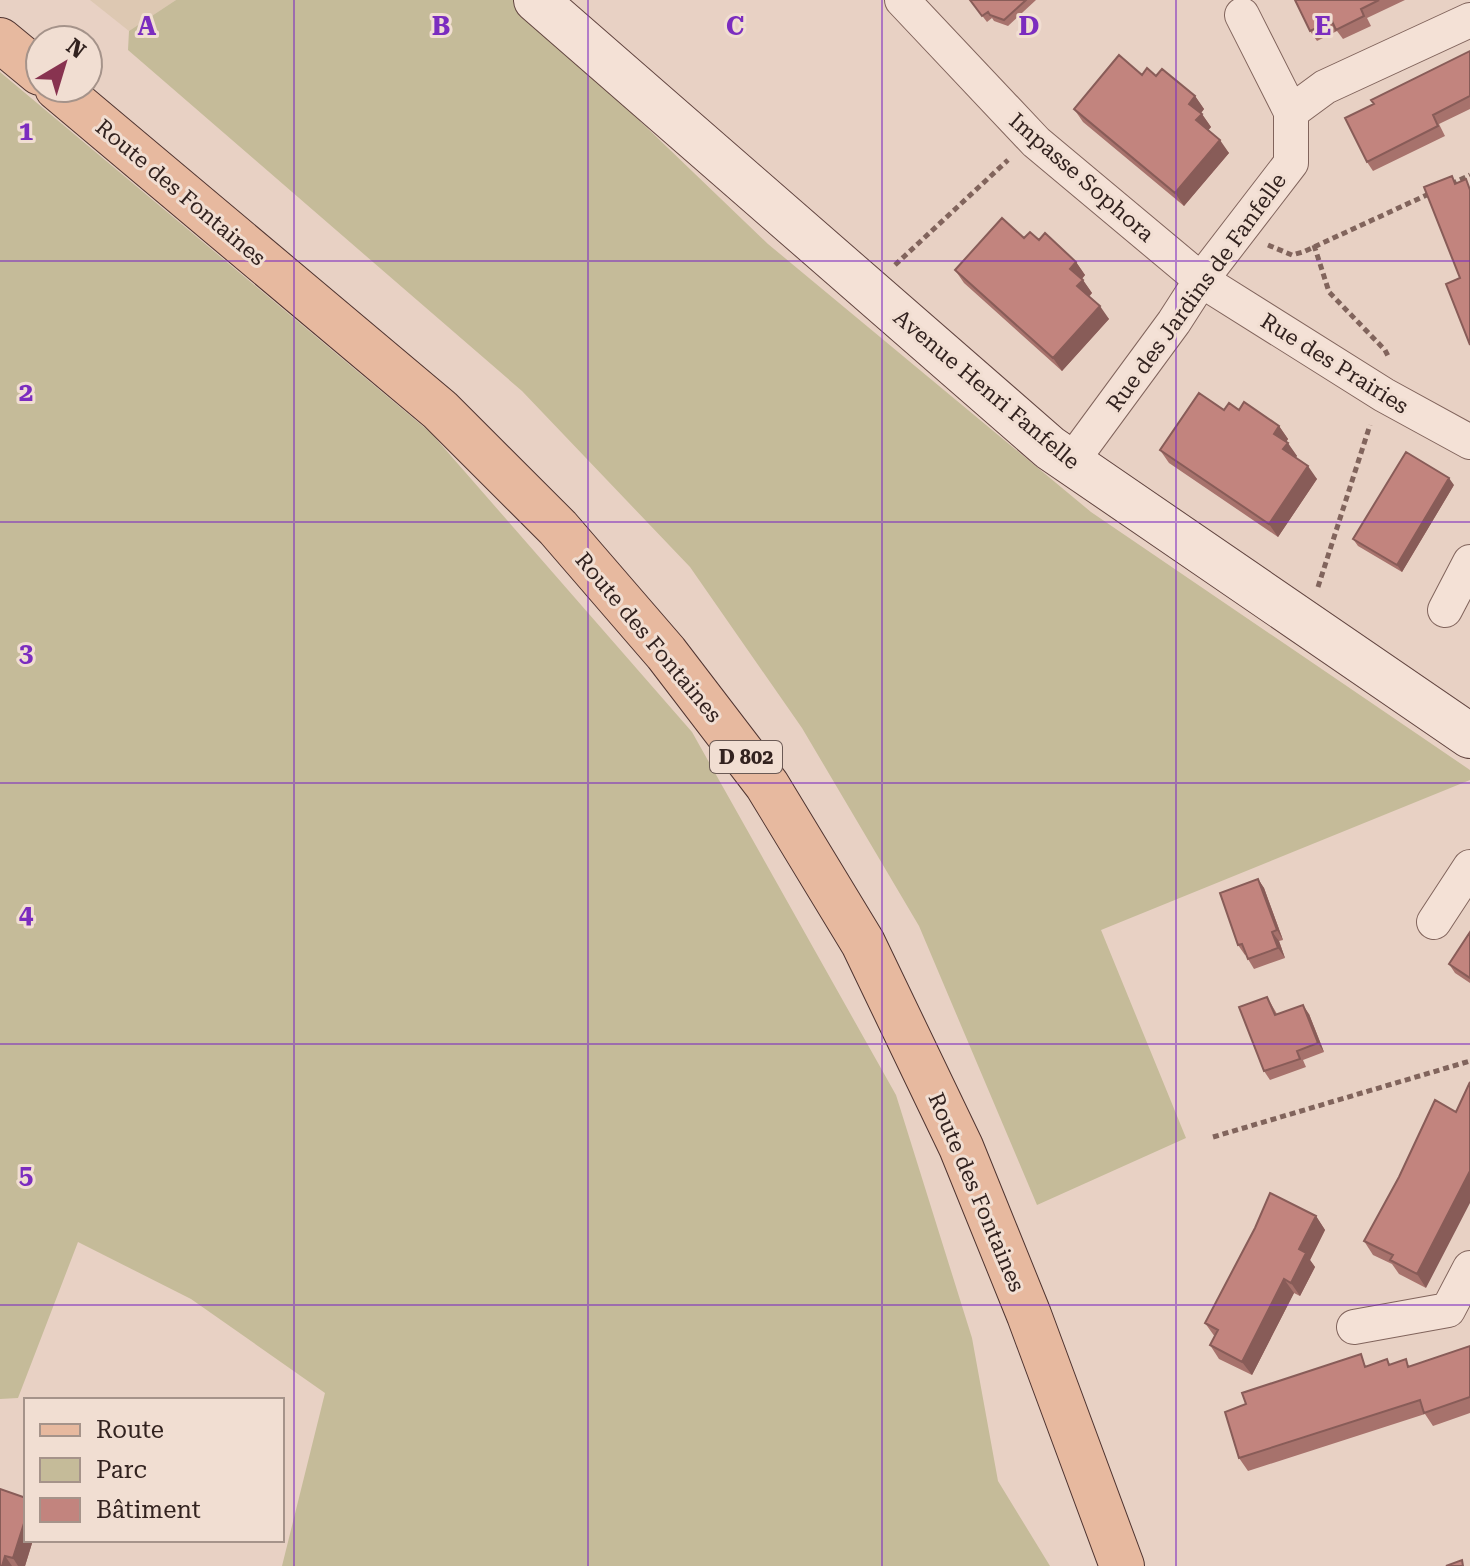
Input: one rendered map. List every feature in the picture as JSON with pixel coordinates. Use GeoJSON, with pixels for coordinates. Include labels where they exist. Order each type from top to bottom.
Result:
{"type":"FeatureCollection","features":[{"type":"Feature","properties":{"kind":"main road"},"geometry":{"type":"LineString","coordinates":[[0,40],[24,60]]}},
{"type":"Feature","properties":{"kind":"main road","name":"Route des Fontaines"},"geometry":{"type":"LineString","coordinates":[[76,104],[440,410],[568,540],[666,653],[767,785],[863,943],[961,1147],[1029,1315],[1122,1566]]}},
{"type":"Feature","properties":{"kind":"street","name":"Avenue Henri Fanfelle"},"geometry":{"type":"LineString","coordinates":[[536,0],[1050,448],[1470,736]]}},
{"type":"Feature","properties":{"kind":"street","name":"Impasse Sophora"},"geometry":{"type":"LineString","coordinates":[[902,0],[1032,138],[1201,280]]}},
{"type":"Feature","properties":{"kind":"street"},"geometry":{"type":"LineString","coordinates":[[1242,15],[1291,112],[1325,87],[1470,20]]}},
{"type":"Feature","properties":{"kind":"street","name":"Rue des Jardins de Fanfelle"},"geometry":{"type":"LineString","coordinates":[[1071,462],[1174,322],[1201,280],[1291,163],[1291,112]]}},
{"type":"Feature","properties":{"kind":"street","name":"Rue des Prairies"},"geometry":{"type":"LineString","coordinates":[[1201,280],[1384,395],[1470,442]]}},
{"type":"Feature","properties":{"kind":"street"},"geometry":{"type":"LineString","coordinates":[[1445,610],[1470,562]]}},
{"type":"Feature","properties":{"kind":"street"},"geometry":{"type":"LineString","coordinates":[[1434,922],[1470,867]]}},
{"type":"Feature","properties":{"kind":"street"},"geometry":{"type":"LineString","coordinates":[[1354,1327],[1448,1310],[1470,1268]]}},
{"type":"Feature","properties":{"kind":"path"},"geometry":{"type":"LineString","coordinates":[[869,290],[1032,138]]}},
{"type":"Feature","properties":{"kind":"path"},"geometry":{"type":"LineString","coordinates":[[1256,241],[1292,255],[1470,175]]}},
{"type":"Feature","properties":{"kind":"path"},"geometry":{"type":"LineString","coordinates":[[1306,623],[1364,438],[1395,370],[1385,350],[1329,292],[1314,245]]}},
{"type":"Feature","properties":{"kind":"path"},"geometry":{"type":"LineString","coordinates":[[1213,1137],[1470,1061]]}},
{"type":"Feature","properties":{"kind":"shaded area"},"geometry":{"type":"Polygon","coordinates":[[[90,0],[176,0],[129,31],[90,0]]]}},
{"type":"Feature","properties":{"kind":"green space"},"geometry":{"type":"Polygon","coordinates":[[[176,0],[514,0],[768,244],[1091,512],[1470,770],[1470,780],[1101,930],[1186,1138],[1037,1205],[919,926],[802,728],[690,567],[522,391],[128,50],[129,31],[176,0]]]}},
{"type":"Feature","properties":{"kind":"green space"},"geometry":{"type":"Polygon","coordinates":[[[0,72],[24,92],[24,104],[38,104],[431,433],[692,732],[896,1095],[972,1338],[998,1481],[1050,1566],[282,1566],[325,1393],[191,1299],[78,1242],[18,1398],[0,1399],[0,72]]]}},
{"type":"Feature","properties":{"kind":"building"},"geometry":{"type":"Polygon","coordinates":[[[970,0],[1026,0],[1004,20],[988,12],[982,16],[970,0]]]}},
{"type":"Feature","properties":{"kind":"building"},"geometry":{"type":"Polygon","coordinates":[[[1295,0],[1379,0],[1361,9],[1364,16],[1336,30],[1332,21],[1310,31],[1295,0]]]}},
{"type":"Feature","properties":{"kind":"building"},"geometry":{"type":"Polygon","coordinates":[[[1470,51],[1470,96],[1433,115],[1438,126],[1367,162],[1345,118],[1374,104],[1371,100],[1470,51]]]}},
{"type":"Feature","properties":{"kind":"building"},"geometry":{"type":"Polygon","coordinates":[[[1119,55],[1142,75],[1147,68],[1156,76],[1162,69],[1195,96],[1189,104],[1202,114],[1196,120],[1220,140],[1175,193],[1074,109],[1119,55]]]}},
{"type":"Feature","properties":{"kind":"building"},"geometry":{"type":"Polygon","coordinates":[[[1452,176],[1455,184],[1466,179],[1470,190],[1470,345],[1446,284],[1460,278],[1424,187],[1452,176]]]}},
{"type":"Feature","properties":{"kind":"building"},"geometry":{"type":"Polygon","coordinates":[[[1002,218],[1024,238],[1030,232],[1039,240],[1045,233],[1076,262],[1070,269],[1083,280],[1077,286],[1100,306],[1053,358],[955,270],[1002,218]]]}},
{"type":"Feature","properties":{"kind":"building"},"geometry":{"type":"Polygon","coordinates":[[[1199,393],[1224,410],[1229,403],[1239,410],[1244,402],[1279,426],[1274,434],[1288,443],[1283,449],[1308,466],[1269,524],[1160,450],[1199,393]]]}},
{"type":"Feature","properties":{"kind":"building"},"geometry":{"type":"Polygon","coordinates":[[[1406,452],[1449,478],[1397,565],[1353,539],[1406,452]]]}},
{"type":"Feature","properties":{"kind":"building"},"geometry":{"type":"Polygon","coordinates":[[[1258,879],[1277,930],[1272,932],[1278,948],[1248,959],[1242,944],[1238,945],[1220,893],[1258,879]]]}},
{"type":"Feature","properties":{"kind":"building"},"geometry":{"type":"Polygon","coordinates":[[[1470,932],[1470,978],[1449,964],[1470,932]]]}},
{"type":"Feature","properties":{"kind":"building"},"geometry":{"type":"Polygon","coordinates":[[[1267,997],[1275,1015],[1303,1005],[1318,1043],[1297,1051],[1300,1059],[1264,1071],[1239,1007],[1267,997]]]}},
{"type":"Feature","properties":{"kind":"building"},"geometry":{"type":"Polygon","coordinates":[[[1470,1082],[1470,1171],[1417,1274],[1390,1260],[1393,1255],[1364,1241],[1399,1177],[1435,1100],[1456,1112],[1470,1082]]]}},
{"type":"Feature","properties":{"kind":"building"},"geometry":{"type":"Polygon","coordinates":[[[1270,1193],[1316,1216],[1299,1249],[1306,1253],[1291,1283],[1284,1279],[1242,1362],[1210,1345],[1218,1330],[1205,1323],[1270,1193]]]}},
{"type":"Feature","properties":{"kind":"building"},"geometry":{"type":"Polygon","coordinates":[[[1470,1346],[1470,1397],[1424,1413],[1420,1400],[1239,1458],[1225,1412],[1246,1404],[1242,1393],[1361,1354],[1365,1367],[1387,1359],[1389,1365],[1406,1359],[1408,1367],[1470,1346]]]}},
{"type":"Feature","properties":{"kind":"building"},"geometry":{"type":"Polygon","coordinates":[[[0,1489],[24,1497],[24,1523],[13,1558],[5,1556],[0,1566],[0,1489]]]}},
{"type":"Feature","properties":{"kind":"building"},"geometry":{"type":"Polygon","coordinates":[[[1462,1560],[1463,1566],[1446,1566],[1462,1560]]]}}]}
